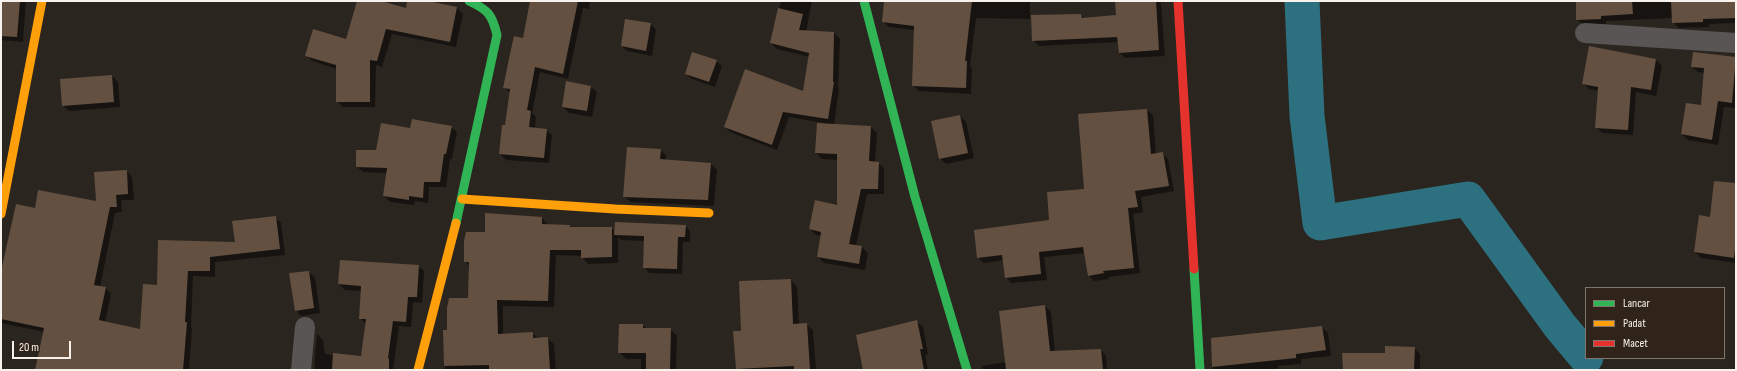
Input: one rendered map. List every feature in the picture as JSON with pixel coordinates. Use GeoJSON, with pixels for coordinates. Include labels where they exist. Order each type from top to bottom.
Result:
{"type":"FeatureCollection","features":[{"type":"Feature","properties":{"kind":"street"},"geometry":{"type":"LineString","coordinates":[[1,214],[42,1]]}},
{"type":"Feature","properties":{"kind":"street"},"geometry":{"type":"LineString","coordinates":[[418,370],[462,199],[497,35],[494,22],[488,10],[469,1]]}},
{"type":"Feature","properties":{"kind":"street"},"geometry":{"type":"LineString","coordinates":[[864,1],[915,197],[967,370]]}},
{"type":"Feature","properties":{"kind":"street"},"geometry":{"type":"LineString","coordinates":[[1178,1],[1200,370]]}},
{"type":"Feature","properties":{"kind":"street"},"geometry":{"type":"LineString","coordinates":[[1586,33],[1736,43]]}},
{"type":"Feature","properties":{"kind":"street"},"geometry":{"type":"LineString","coordinates":[[462,199],[709,213]]}},
{"type":"Feature","properties":{"kind":"street"},"geometry":{"type":"LineString","coordinates":[[301,370],[305,327]]}},
{"type":"Feature","properties":{"kind":"building"},"geometry":{"type":"Polygon","coordinates":[[[1,1],[20,1],[17,37],[1,36],[1,1]]]}},
{"type":"Feature","properties":{"kind":"building"},"geometry":{"type":"Polygon","coordinates":[[[357,1],[381,1],[406,8],[407,1],[428,1],[457,7],[450,42],[386,29],[377,61],[370,60],[370,102],[336,102],[336,65],[305,56],[313,29],[346,39],[357,1]]]}},
{"type":"Feature","properties":{"kind":"building"},"geometry":{"type":"Polygon","coordinates":[[[530,1],[578,1],[563,74],[535,67],[527,110],[531,111],[529,127],[547,129],[544,158],[499,154],[502,125],[505,125],[510,89],[503,88],[514,36],[523,38],[530,1]]]}},
{"type":"Feature","properties":{"kind":"building"},"geometry":{"type":"Polygon","coordinates":[[[884,1],[972,1],[965,61],[967,61],[966,88],[912,86],[914,26],[882,22],[884,1]]]}},
{"type":"Feature","properties":{"kind":"building"},"geometry":{"type":"Polygon","coordinates":[[[1115,1],[1156,1],[1159,50],[1119,53],[1117,37],[1032,41],[1031,15],[1081,14],[1082,18],[1116,15],[1115,1]]]}},
{"type":"Feature","properties":{"kind":"building"},"geometry":{"type":"Polygon","coordinates":[[[1576,1],[1632,1],[1633,14],[1601,16],[1601,19],[1576,20],[1576,1]]]}},
{"type":"Feature","properties":{"kind":"building"},"geometry":{"type":"Polygon","coordinates":[[[1671,1],[1736,1],[1736,18],[1703,19],[1703,22],[1672,23],[1671,1]]]}},
{"type":"Feature","properties":{"kind":"building"},"geometry":{"type":"Polygon","coordinates":[[[778,8],[803,14],[799,30],[834,32],[834,82],[828,119],[783,112],[772,145],[724,127],[745,69],[803,91],[809,53],[770,43],[778,8]]]}},
{"type":"Feature","properties":{"kind":"building"},"geometry":{"type":"Polygon","coordinates":[[[625,19],[651,23],[646,51],[621,46],[625,19]]]}},
{"type":"Feature","properties":{"kind":"building"},"geometry":{"type":"Polygon","coordinates":[[[1589,46],[1656,59],[1651,90],[1631,87],[1628,130],[1595,128],[1598,87],[1582,84],[1589,46]]]}},
{"type":"Feature","properties":{"kind":"building"},"geometry":{"type":"Polygon","coordinates":[[[692,52],[717,60],[709,82],[685,74],[692,52]]]}},
{"type":"Feature","properties":{"kind":"building"},"geometry":{"type":"Polygon","coordinates":[[[1693,52],[1736,57],[1732,103],[1718,101],[1712,140],[1681,134],[1686,103],[1701,105],[1704,68],[1691,67],[1693,52]]]}},
{"type":"Feature","properties":{"kind":"building"},"geometry":{"type":"Polygon","coordinates":[[[112,75],[114,102],[62,106],[60,79],[112,75]]]}},
{"type":"Feature","properties":{"kind":"building"},"geometry":{"type":"Polygon","coordinates":[[[566,81],[591,86],[587,111],[562,107],[566,81]]]}},
{"type":"Feature","properties":{"kind":"building"},"geometry":{"type":"Polygon","coordinates":[[[1147,109],[1151,154],[1163,152],[1169,186],[1135,191],[1138,207],[1128,208],[1134,268],[1103,271],[1104,273],[1088,276],[1083,247],[1039,252],[1041,274],[1005,278],[1002,255],[977,258],[974,230],[1049,220],[1047,192],[1084,189],[1078,114],[1147,109]]]}},
{"type":"Feature","properties":{"kind":"building"},"geometry":{"type":"Polygon","coordinates":[[[960,115],[968,153],[939,159],[931,121],[960,115]]]}},
{"type":"Feature","properties":{"kind":"building"},"geometry":{"type":"Polygon","coordinates":[[[412,119],[452,126],[446,154],[444,154],[440,182],[424,182],[423,198],[409,196],[409,200],[383,196],[387,168],[356,167],[356,150],[376,150],[381,123],[410,128],[412,119]]]}},
{"type":"Feature","properties":{"kind":"building"},"geometry":{"type":"Polygon","coordinates":[[[817,123],[871,126],[869,161],[879,162],[878,189],[861,189],[849,244],[862,246],[859,264],[817,257],[821,232],[809,229],[815,200],[837,205],[837,154],[815,153],[817,123]]]}},
{"type":"Feature","properties":{"kind":"building"},"geometry":{"type":"Polygon","coordinates":[[[627,147],[661,149],[660,159],[711,163],[708,200],[623,197],[627,147]]]}},
{"type":"Feature","properties":{"kind":"building"},"geometry":{"type":"Polygon","coordinates":[[[127,170],[128,194],[116,195],[117,207],[110,207],[94,285],[106,287],[99,320],[140,329],[143,284],[157,285],[158,240],[235,242],[232,221],[276,216],[280,249],[210,257],[210,271],[188,271],[185,322],[187,322],[183,370],[35,370],[44,328],[1,319],[1,271],[16,204],[35,208],[38,190],[96,201],[94,172],[127,170]]]}},
{"type":"Feature","properties":{"kind":"building"},"geometry":{"type":"Polygon","coordinates":[[[1714,181],[1736,183],[1736,241],[1734,258],[1694,252],[1699,215],[1710,217],[1714,181]]]}},
{"type":"Feature","properties":{"kind":"building"},"geometry":{"type":"Polygon","coordinates":[[[485,213],[542,217],[542,224],[570,225],[570,227],[612,227],[612,257],[581,258],[581,250],[550,250],[548,301],[497,300],[498,334],[533,332],[533,338],[548,337],[550,370],[489,370],[489,365],[444,366],[443,330],[447,330],[447,308],[449,298],[468,298],[469,262],[464,262],[464,241],[466,232],[485,232],[485,213]]]}},
{"type":"Feature","properties":{"kind":"building"},"geometry":{"type":"Polygon","coordinates":[[[615,222],[686,225],[685,237],[678,237],[677,269],[643,268],[644,236],[614,235],[615,222]]]}},
{"type":"Feature","properties":{"kind":"building"},"geometry":{"type":"Polygon","coordinates":[[[340,260],[419,265],[417,297],[408,297],[406,322],[393,321],[388,358],[389,370],[332,370],[333,353],[361,356],[366,319],[359,319],[361,286],[338,284],[340,260]]]}},
{"type":"Feature","properties":{"kind":"building"},"geometry":{"type":"Polygon","coordinates":[[[309,271],[314,308],[295,311],[289,273],[309,271]]]}},
{"type":"Feature","properties":{"kind":"building"},"geometry":{"type":"Polygon","coordinates":[[[791,279],[793,324],[807,323],[810,370],[794,370],[794,366],[736,369],[733,331],[741,331],[739,281],[791,279]]]}},
{"type":"Feature","properties":{"kind":"building"},"geometry":{"type":"Polygon","coordinates":[[[1045,305],[1050,351],[1101,349],[1103,370],[1006,370],[999,311],[1045,305]]]}},
{"type":"Feature","properties":{"kind":"building"},"geometry":{"type":"Polygon","coordinates":[[[917,320],[923,349],[920,349],[924,370],[863,370],[856,335],[917,320]]]}},
{"type":"Feature","properties":{"kind":"building"},"geometry":{"type":"Polygon","coordinates":[[[619,324],[643,324],[643,328],[671,328],[670,370],[646,370],[646,353],[618,353],[619,324]]]}},
{"type":"Feature","properties":{"kind":"building"},"geometry":{"type":"Polygon","coordinates":[[[1322,326],[1326,350],[1296,354],[1296,358],[1212,367],[1211,338],[1322,326]]]}},
{"type":"Feature","properties":{"kind":"building"},"geometry":{"type":"Polygon","coordinates":[[[1385,346],[1415,347],[1414,370],[1343,370],[1342,353],[1385,353],[1385,346]]]}},
{"type":"Feature","properties":{"kind":"waterway"},"geometry":{"type":"LineString","coordinates":[[1302,1],[1307,116],[1320,223],[1468,199],[1560,326],[1585,356]]}},
{"type":"Feature","properties":{"kind":"traffic: fast"},"geometry":{"type":"LineString","coordinates":[[456,223],[497,35],[491,17],[481,7],[469,1]]}},
{"type":"Feature","properties":{"kind":"traffic: fast"},"geometry":{"type":"LineString","coordinates":[[864,1],[915,197],[967,370]]}},
{"type":"Feature","properties":{"kind":"traffic: fast"},"geometry":{"type":"LineString","coordinates":[[1194,269],[1200,370]]}},
{"type":"Feature","properties":{"kind":"traffic: slow"},"geometry":{"type":"LineString","coordinates":[[1,214],[42,1]]}},
{"type":"Feature","properties":{"kind":"traffic: slow"},"geometry":{"type":"LineString","coordinates":[[462,199],[615,209],[709,213]]}},
{"type":"Feature","properties":{"kind":"traffic: slow"},"geometry":{"type":"LineString","coordinates":[[418,370],[456,223]]}},
{"type":"Feature","properties":{"kind":"traffic: jam"},"geometry":{"type":"LineString","coordinates":[[1178,1],[1194,269]]}}]}
